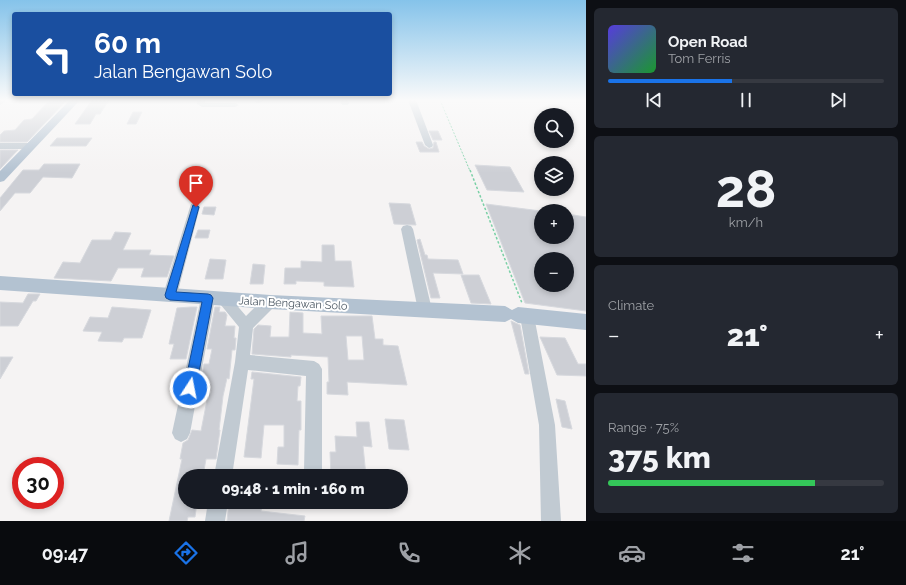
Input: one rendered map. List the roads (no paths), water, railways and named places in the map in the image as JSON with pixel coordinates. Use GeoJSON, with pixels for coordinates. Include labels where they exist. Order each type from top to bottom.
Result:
{"type":"FeatureCollection","features":[{"type":"Feature","properties":{"kind":"main road"},"geometry":{"type":"LineString","coordinates":[[0,178],[52,124]]}},
{"type":"Feature","properties":{"kind":"main road","name":"Jalan Bengawan Solo"},"geometry":{"type":"LineString","coordinates":[[0,283],[215,299],[517,315],[586,322]]}},
{"type":"Feature","properties":{"kind":"street"},"geometry":{"type":"LineString","coordinates":[[421,124],[429,145]]}},
{"type":"Feature","properties":{"kind":"street"},"geometry":{"type":"LineString","coordinates":[[0,146],[31,146]]}},
{"type":"Feature","properties":{"kind":"street"},"geometry":{"type":"LineString","coordinates":[[170,295],[196,207]]}},
{"type":"Feature","properties":{"kind":"street"},"geometry":{"type":"LineString","coordinates":[[407,229],[425,310]]}},
{"type":"Feature","properties":{"kind":"street"},"geometry":{"type":"LineString","coordinates":[[181,433],[215,299],[246,325]]}},
{"type":"Feature","properties":{"kind":"street"},"geometry":{"type":"LineString","coordinates":[[224,469],[242,362],[246,325],[270,302]]}},
{"type":"Feature","properties":{"kind":"street"},"geometry":{"type":"LineString","coordinates":[[517,315],[536,360],[547,425],[551,521]]}},
{"type":"Feature","properties":{"kind":"street"},"geometry":{"type":"LineString","coordinates":[[242,362],[314,369],[312,469]]}},
{"type":"Feature","properties":{"kind":"street"},"geometry":{"type":"LineString","coordinates":[[215,521],[217,509]]}}]}
